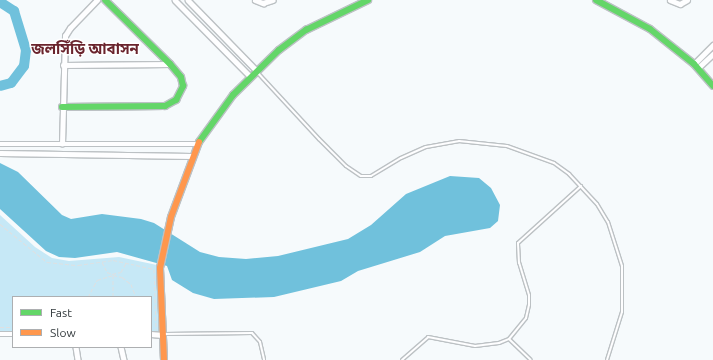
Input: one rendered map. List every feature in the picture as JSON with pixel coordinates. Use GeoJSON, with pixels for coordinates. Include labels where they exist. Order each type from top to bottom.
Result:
{"type":"FeatureCollection","features":[{"type":"Feature","properties":{"kind":"street"},"geometry":{"type":"LineString","coordinates":[[62,144],[63,65],[67,31],[98,0]]}},
{"type":"Feature","properties":{"kind":"street"},"geometry":{"type":"LineString","coordinates":[[62,107],[165,106],[176,100],[183,86],[182,76],[105,0]]}},
{"type":"Feature","properties":{"kind":"street"},"geometry":{"type":"LineString","coordinates":[[175,0],[250,76]]}},
{"type":"Feature","properties":{"kind":"street"},"geometry":{"type":"LineString","coordinates":[[188,0],[256,70]]}},
{"type":"Feature","properties":{"kind":"street"},"geometry":{"type":"LineString","coordinates":[[255,0],[263,3],[273,0]]}},
{"type":"Feature","properties":{"kind":"street"},"geometry":{"type":"LineString","coordinates":[[164,360],[160,268],[168,228],[196,144],[256,70],[306,30],[368,0]]}},
{"type":"Feature","properties":{"kind":"street"},"geometry":{"type":"LineString","coordinates":[[596,0],[650,29],[696,66],[713,86]]}},
{"type":"Feature","properties":{"kind":"street"},"geometry":{"type":"LineString","coordinates":[[670,0],[680,4],[688,0]]}},
{"type":"Feature","properties":{"kind":"street"},"geometry":{"type":"LineString","coordinates":[[696,66],[713,45]]}},
{"type":"Feature","properties":{"kind":"street"},"geometry":{"type":"LineString","coordinates":[[696,66],[713,54]]}},
{"type":"Feature","properties":{"kind":"street"},"geometry":{"type":"LineString","coordinates":[[63,65],[170,64]]}},
{"type":"Feature","properties":{"kind":"street"},"geometry":{"type":"LineString","coordinates":[[0,144],[196,144]]}},
{"type":"Feature","properties":{"kind":"street"},"geometry":{"type":"LineString","coordinates":[[0,153],[191,156]]}},
{"type":"Feature","properties":{"kind":"street"},"geometry":{"type":"LineString","coordinates":[[0,334],[12,334]]}},
{"type":"Feature","properties":{"kind":"street"},"geometry":{"type":"LineString","coordinates":[[152,334],[162,334]]}},
{"type":"Feature","properties":{"kind":"street"},"geometry":{"type":"LineString","coordinates":[[76,348],[78,360]]}},
{"type":"Feature","properties":{"kind":"street"},"geometry":{"type":"LineString","coordinates":[[121,348],[124,360]]}},
{"type":"Feature","properties":{"kind":"lane"},"geometry":{"type":"LineString","coordinates":[[256,70],[319,139],[346,166],[361,176],[371,176],[401,158],[426,148],[459,141],[483,142],[507,146],[554,163],[581,186],[597,204],[608,222],[622,266],[622,312],[607,360]]}},
{"type":"Feature","properties":{"kind":"lane"},"geometry":{"type":"LineString","coordinates":[[402,360],[428,337],[475,346],[499,343],[509,339],[526,318],[529,305],[529,295],[518,263],[518,243],[581,186]]}},
{"type":"Feature","properties":{"kind":"lane"},"geometry":{"type":"LineString","coordinates":[[162,334],[252,333],[260,342],[264,360]]}},
{"type":"Feature","properties":{"kind":"lane"},"geometry":{"type":"LineString","coordinates":[[509,339],[531,360]]}},
{"type":"Feature","properties":{"kind":"path"},"geometry":{"type":"LineString","coordinates":[[0,226],[47,262],[78,265],[113,260],[154,269],[156,330]]}},
{"type":"Feature","properties":{"kind":"path"},"geometry":{"type":"LineString","coordinates":[[102,262],[107,272],[112,274],[120,272],[126,263]]}},
{"type":"Feature","properties":{"kind":"path"},"geometry":{"type":"LineString","coordinates":[[113,275],[113,296]]}},
{"type":"Feature","properties":{"kind":"path"},"geometry":{"type":"LineString","coordinates":[[89,296],[97,280],[113,275],[122,277],[131,284],[136,296]]}},
{"type":"Feature","properties":{"kind":"path"},"geometry":{"type":"LineString","coordinates":[[0,327],[12,328]]}},
{"type":"Feature","properties":{"kind":"shaded area"},"geometry":{"type":"Polygon","coordinates":[[[0,215],[35,247],[52,258],[69,261],[119,257],[157,265],[160,332],[152,332],[152,296],[12,296],[12,331],[0,331],[0,215]]]}},
{"type":"Feature","properties":{"kind":"water"},"geometry":{"type":"Polygon","coordinates":[[[0,163],[18,172],[62,215],[71,219],[102,214],[141,219],[154,223],[200,252],[219,257],[246,259],[278,256],[348,239],[371,225],[406,194],[450,176],[479,178],[491,188],[500,205],[498,221],[490,228],[445,236],[420,252],[358,271],[341,281],[274,297],[214,299],[193,293],[172,280],[167,266],[117,252],[75,258],[59,257],[46,251],[0,209],[0,163]]]}},
{"type":"Feature","properties":{"kind":"waterway"},"geometry":{"type":"LineString","coordinates":[[0,2],[14,11],[26,50],[24,66],[11,83],[0,86]]}},
{"type":"Feature","properties":{"kind":"traffic: fast"},"geometry":{"type":"LineString","coordinates":[[62,107],[165,106],[176,100],[183,86],[181,77],[170,64],[105,0]]}},
{"type":"Feature","properties":{"kind":"traffic: fast"},"geometry":{"type":"LineString","coordinates":[[199,142],[233,95],[279,50],[306,30],[368,0]]}},
{"type":"Feature","properties":{"kind":"traffic: fast"},"geometry":{"type":"LineString","coordinates":[[596,0],[650,29],[694,64],[713,86]]}},
{"type":"Feature","properties":{"kind":"traffic: slow"},"geometry":{"type":"LineString","coordinates":[[164,360],[160,268],[171,217],[199,142]]}},
{"type":"Feature","properties":{"kind":"district","name":"জলসিঁড়ি আবাসন"},"geometry":{"type":"Point","coordinates":[85,49]}}]}
